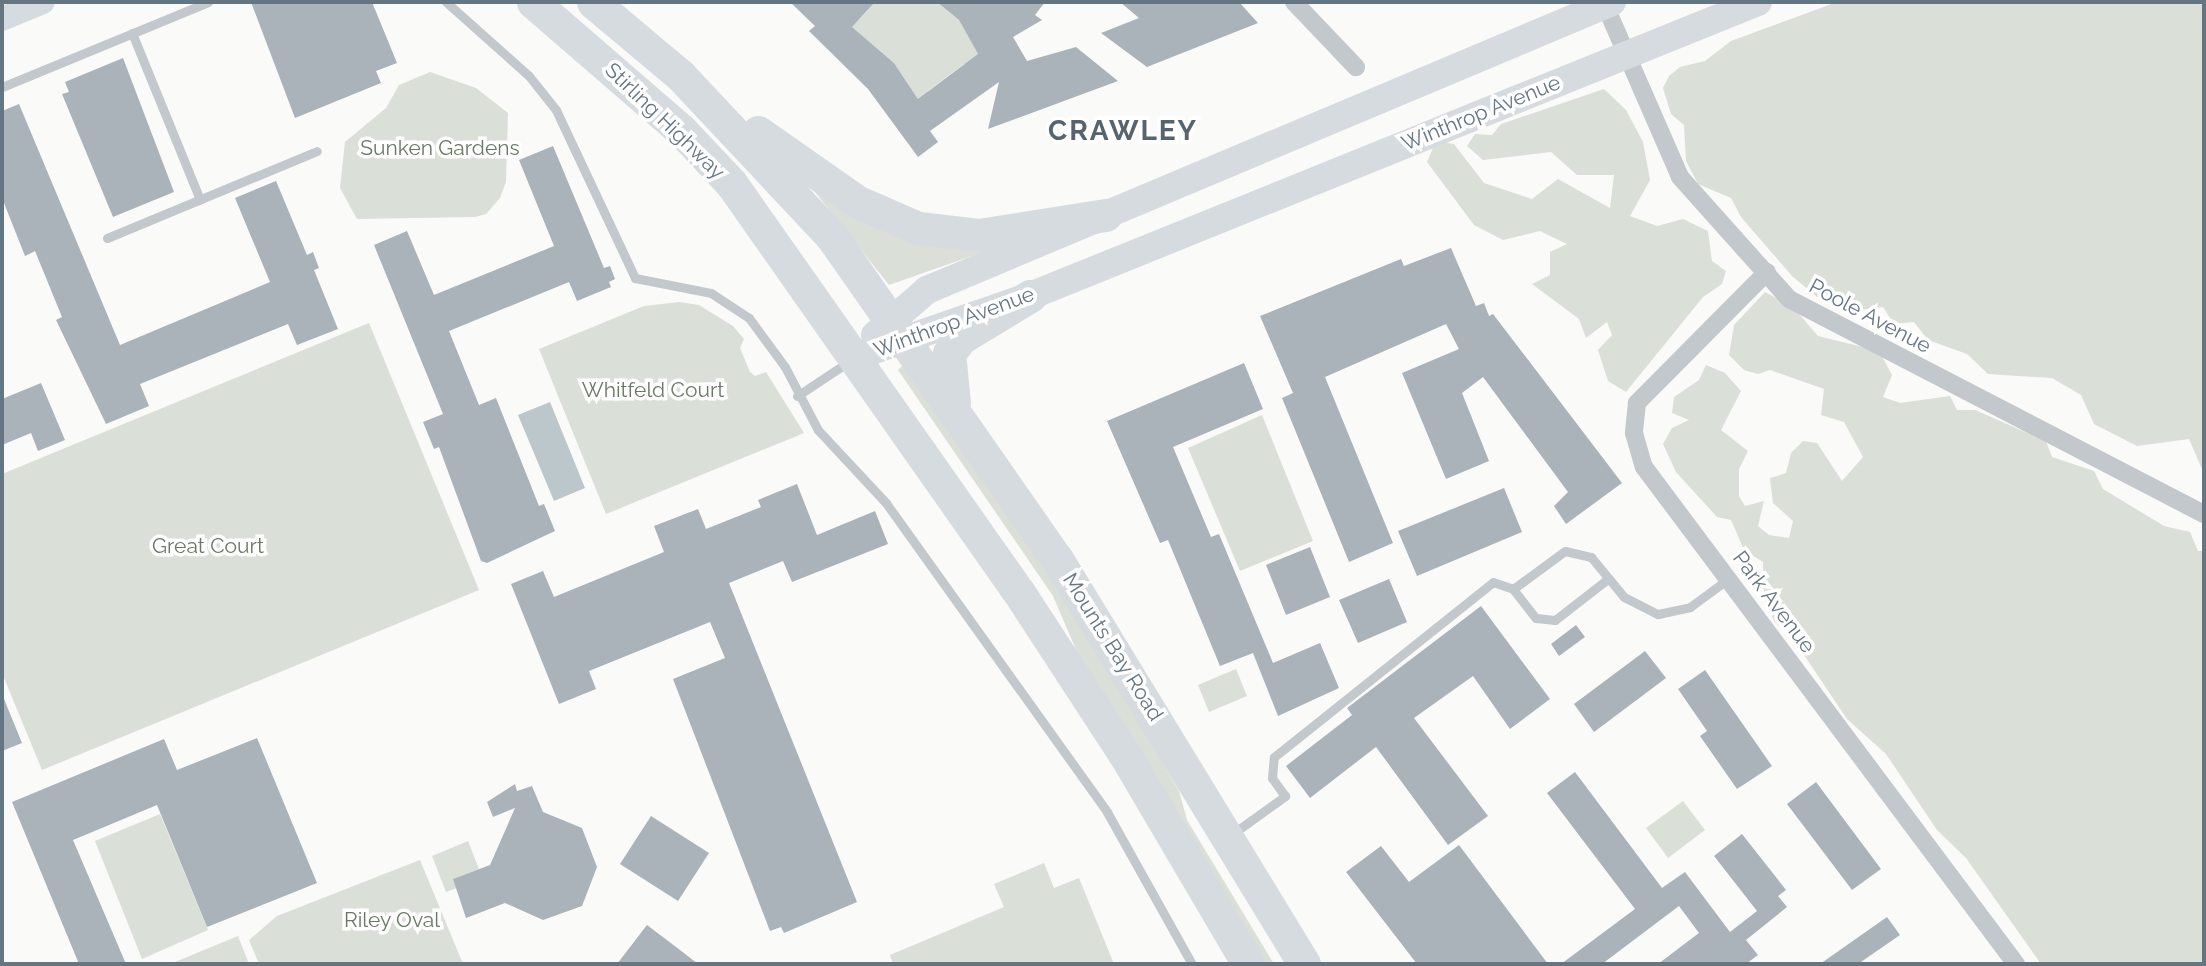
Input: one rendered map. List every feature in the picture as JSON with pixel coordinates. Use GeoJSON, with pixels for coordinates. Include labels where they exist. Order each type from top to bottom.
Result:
{"type":"FeatureCollection","features":[{"type":"Feature","properties":{"kind":"highway","name":"Stirling Highway"},"geometry":{"type":"LineString","coordinates":[[533,2],[681,130],[731,183],[854,357]]}},
{"type":"Feature","properties":{"kind":"highway","name":"Stirling Highway"},"geometry":{"type":"LineString","coordinates":[[593,2],[680,75],[803,202],[897,330]]}},
{"type":"Feature","properties":{"kind":"highway"},"geometry":{"type":"LineString","coordinates":[[680,75],[849,196],[918,228],[979,235],[1105,215]]}},
{"type":"Feature","properties":{"kind":"highway"},"geometry":{"type":"LineString","coordinates":[[957,414],[946,367],[949,353],[961,338],[1030,296]]}},
{"type":"Feature","properties":{"kind":"highway","name":"Mounts Bay Road"},"geometry":{"type":"LineString","coordinates":[[897,330],[1057,559],[1229,835],[1304,964]]}},
{"type":"Feature","properties":{"kind":"highway"},"geometry":{"type":"LineString","coordinates":[[854,357],[1072,673],[1248,964]]}},
{"type":"Feature","properties":{"kind":"main road","name":"Winthrop Avenue"},"geometry":{"type":"LineString","coordinates":[[854,357],[897,330],[1030,296],[1758,2]]}},
{"type":"Feature","properties":{"kind":"main road","name":"Winthrop Avenue"},"geometry":{"type":"LineString","coordinates":[[897,330],[927,290],[1608,3]]}},
{"type":"Feature","properties":{"kind":"street"},"geometry":{"type":"LineString","coordinates":[[2,19],[41,2]]}},
{"type":"Feature","properties":{"kind":"street"},"geometry":{"type":"LineString","coordinates":[[1294,2],[1356,66]]}},
{"type":"Feature","properties":{"kind":"street","name":"Poole Avenue"},"geometry":{"type":"LineString","coordinates":[[1608,3],[1626,56],[1680,177],[1789,299],[2204,514]]}},
{"type":"Feature","properties":{"kind":"street","name":"Park Avenue"},"geometry":{"type":"LineString","coordinates":[[1767,272],[1637,403],[1634,433],[1644,467],[2016,964]]}},
{"type":"Feature","properties":{"kind":"lane"},"geometry":{"type":"LineString","coordinates":[[2,87],[208,2]]}},
{"type":"Feature","properties":{"kind":"lane"},"geometry":{"type":"LineString","coordinates":[[446,2],[529,76],[556,110],[635,278],[658,286],[688,286],[729,301],[749,318],[785,367],[797,396],[818,430],[886,503],[1107,812],[1171,918],[1192,964]]}},
{"type":"Feature","properties":{"kind":"lane"},"geometry":{"type":"LineString","coordinates":[[132,33],[200,200]]}},
{"type":"Feature","properties":{"kind":"lane"},"geometry":{"type":"LineString","coordinates":[[107,238],[317,151]]}},
{"type":"Feature","properties":{"kind":"lane"},"geometry":{"type":"LineString","coordinates":[[797,396],[854,357]]}},
{"type":"Feature","properties":{"kind":"lane"},"geometry":{"type":"LineString","coordinates":[[1513,589],[1565,551],[1591,557],[1624,597],[1658,614],[1690,607],[1728,579]]}},
{"type":"Feature","properties":{"kind":"lane"},"geometry":{"type":"LineString","coordinates":[[1229,835],[1285,796],[1272,778],[1274,757],[1493,582],[1513,589],[1536,618],[1555,620],[1609,578]]}},
{"type":"Feature","properties":{"kind":"green space"},"geometry":{"type":"Polygon","coordinates":[[[875,2],[937,2],[959,20],[982,61],[964,64],[928,91],[923,106],[894,63],[847,23],[854,17],[859,20],[875,2]]]}},
{"type":"Feature","properties":{"kind":"green space"},"geometry":{"type":"Polygon","coordinates":[[[1837,2],[2204,2],[2204,474],[2189,439],[2137,446],[2094,424],[2081,395],[2052,378],[1988,374],[1967,354],[1928,340],[1914,322],[1894,324],[1883,307],[1852,311],[1823,302],[1792,276],[1741,217],[1731,198],[1698,184],[1686,161],[1684,125],[1671,114],[1663,88],[1669,76],[1680,67],[1705,61],[1731,41],[1837,2]]]}},
{"type":"Feature","properties":{"kind":"green space","name":"Sunken Gardens"},"geometry":{"type":"Polygon","coordinates":[[[430,72],[476,88],[508,113],[506,182],[500,198],[486,214],[475,217],[357,219],[340,188],[345,142],[386,108],[399,85],[430,72]]]}},
{"type":"Feature","properties":{"kind":"green space"},"geometry":{"type":"Polygon","coordinates":[[[1604,89],[1626,110],[1643,142],[1650,180],[1630,216],[1657,226],[1683,219],[1708,231],[1712,261],[1726,271],[1722,284],[1703,297],[1626,392],[1608,381],[1598,350],[1612,335],[1607,322],[1586,338],[1579,319],[1532,284],[1550,275],[1550,252],[1567,244],[1540,231],[1503,240],[1474,225],[1427,162],[1436,141],[1454,144],[1484,183],[1532,199],[1558,179],[1610,208],[1614,175],[1577,175],[1551,152],[1483,160],[1467,146],[1475,134],[1492,135],[1501,124],[1604,89]]]}},
{"type":"Feature","properties":{"kind":"green space"},"geometry":{"type":"Polygon","coordinates":[[[817,186],[1023,238],[889,285],[815,192],[817,186]]]}},
{"type":"Feature","properties":{"kind":"green space"},"geometry":{"type":"Polygon","coordinates":[[[1765,292],[1793,307],[1818,336],[1879,351],[1892,375],[1883,397],[1900,403],[1950,396],[1957,410],[1975,410],[2046,441],[2052,457],[2094,471],[2103,489],[2164,526],[2190,532],[2198,551],[2204,551],[2204,964],[2041,964],[1966,858],[1937,830],[1886,754],[1847,719],[1796,643],[1774,621],[1764,597],[1763,562],[1744,550],[1731,520],[1717,517],[1676,472],[1663,444],[1672,428],[1689,420],[1672,413],[1674,397],[1699,380],[1706,365],[1725,373],[1741,391],[1721,430],[1748,451],[1739,469],[1739,496],[1745,506],[1764,501],[1758,526],[1769,535],[1789,538],[1793,521],[1773,503],[1770,478],[1786,473],[1791,453],[1803,441],[1817,443],[1842,481],[1863,457],[1844,422],[1821,415],[1824,389],[1770,370],[1758,374],[1744,370],[1729,355],[1734,325],[1765,292]]]}},
{"type":"Feature","properties":{"kind":"green space","name":"Whitfeld Court"},"geometry":{"type":"Polygon","coordinates":[[[679,302],[699,305],[733,326],[744,339],[740,348],[750,372],[755,376],[766,372],[804,433],[606,514],[539,349],[644,306],[679,302]]]}},
{"type":"Feature","properties":{"kind":"green space","name":"Great Court"},"geometry":{"type":"Polygon","coordinates":[[[369,323],[479,590],[42,770],[2,673],[2,474],[369,323]]]}},
{"type":"Feature","properties":{"kind":"green space"},"geometry":{"type":"Polygon","coordinates":[[[905,363],[1058,582],[1179,791],[1187,820],[1274,964],[1264,964],[1080,659],[1053,596],[898,370],[905,363]]]}},
{"type":"Feature","properties":{"kind":"green space"},"geometry":{"type":"Polygon","coordinates":[[[1262,415],[1313,541],[1240,571],[1188,448],[1262,415]]]}},
{"type":"Feature","properties":{"kind":"green space"},"geometry":{"type":"Polygon","coordinates":[[[1236,669],[1247,696],[1209,712],[1198,685],[1236,669]]]}},
{"type":"Feature","properties":{"kind":"green space"},"geometry":{"type":"Polygon","coordinates":[[[1683,801],[1705,830],[1668,858],[1646,828],[1683,801]]]}},
{"type":"Feature","properties":{"kind":"green space"},"geometry":{"type":"Polygon","coordinates":[[[160,814],[208,930],[142,959],[95,841],[160,814]]]}},
{"type":"Feature","properties":{"kind":"green space"},"geometry":{"type":"Polygon","coordinates":[[[468,841],[479,869],[454,879],[457,888],[446,892],[432,856],[468,841]]]}},
{"type":"Feature","properties":{"kind":"green space","name":"Riley Oval"},"geometry":{"type":"Polygon","coordinates":[[[420,860],[463,964],[259,964],[249,940],[277,916],[420,860]]]}},
{"type":"Feature","properties":{"kind":"green space"},"geometry":{"type":"Polygon","coordinates":[[[1044,863],[1054,888],[1079,878],[1114,964],[893,964],[890,955],[1004,907],[994,884],[1044,863]]]}},
{"type":"Feature","properties":{"kind":"green space"},"geometry":{"type":"Polygon","coordinates":[[[238,936],[249,964],[170,964],[238,936]]]}},
{"type":"Feature","properties":{"kind":"shaded area"},"geometry":{"type":"Polygon","coordinates":[[[550,402],[585,488],[554,501],[518,415],[550,402]]]}},
{"type":"Feature","properties":{"kind":"building"},"geometry":{"type":"Polygon","coordinates":[[[251,2],[372,2],[397,63],[376,71],[381,83],[295,118],[251,2]]]}},
{"type":"Feature","properties":{"kind":"building"},"geometry":{"type":"Polygon","coordinates":[[[790,2],[875,2],[852,27],[894,63],[918,99],[978,54],[959,20],[937,2],[1045,2],[1035,15],[1042,20],[1013,37],[1027,61],[1076,47],[1118,81],[988,129],[999,82],[930,131],[938,142],[918,157],[868,89],[809,31],[815,26],[790,2]]]}},
{"type":"Feature","properties":{"kind":"building"},"geometry":{"type":"Polygon","coordinates":[[[1120,2],[1239,2],[1258,23],[1147,67],[1101,33],[1139,18],[1120,2]]]}},
{"type":"Feature","properties":{"kind":"building"},"geometry":{"type":"Polygon","coordinates":[[[123,58],[174,192],[113,217],[62,94],[69,92],[65,82],[123,58]]]}},
{"type":"Feature","properties":{"kind":"building"},"geometry":{"type":"Polygon","coordinates":[[[19,104],[120,345],[270,282],[235,198],[276,181],[307,255],[313,252],[319,268],[314,270],[338,329],[297,345],[288,324],[140,384],[149,406],[106,424],[56,320],[62,317],[35,251],[25,256],[2,198],[2,111],[19,104]]]}},
{"type":"Feature","properties":{"kind":"building"},"geometry":{"type":"Polygon","coordinates":[[[553,146],[604,268],[610,266],[615,279],[609,282],[611,287],[577,301],[569,282],[449,331],[479,405],[496,398],[539,506],[544,504],[555,531],[487,563],[481,561],[439,447],[434,449],[423,422],[443,414],[374,245],[407,231],[434,295],[554,246],[519,160],[553,146]]]}},
{"type":"Feature","properties":{"kind":"building"},"geometry":{"type":"Polygon","coordinates":[[[1451,248],[1476,306],[1484,303],[1489,316],[1493,314],[1622,483],[1566,524],[1554,506],[1568,492],[1483,377],[1462,393],[1489,461],[1446,479],[1402,373],[1459,349],[1446,324],[1325,377],[1393,543],[1349,562],[1282,398],[1293,393],[1260,316],[1401,259],[1404,266],[1451,248]]]}},
{"type":"Feature","properties":{"kind":"building"},"geometry":{"type":"Polygon","coordinates":[[[1244,363],[1263,409],[1173,447],[1211,537],[1219,534],[1273,663],[1320,643],[1339,688],[1278,716],[1253,653],[1220,666],[1168,540],[1160,543],[1107,421],[1244,363]]]}},
{"type":"Feature","properties":{"kind":"building"},"geometry":{"type":"Polygon","coordinates":[[[41,383],[65,440],[38,451],[31,433],[2,445],[2,399],[41,383]]]}},
{"type":"Feature","properties":{"kind":"building"},"geometry":{"type":"Polygon","coordinates":[[[797,484],[817,535],[875,511],[888,544],[792,582],[783,561],[729,583],[857,902],[784,933],[781,927],[770,931],[673,679],[725,658],[710,622],[589,671],[596,689],[559,704],[511,584],[543,571],[554,597],[664,552],[654,526],[698,509],[706,529],[761,507],[758,500],[797,484]]]}},
{"type":"Feature","properties":{"kind":"building"},"geometry":{"type":"Polygon","coordinates":[[[1504,488],[1522,532],[1417,576],[1398,531],[1504,488]]]}},
{"type":"Feature","properties":{"kind":"building"},"geometry":{"type":"Polygon","coordinates":[[[1310,547],[1330,597],[1286,615],[1266,565],[1310,547]]]}},
{"type":"Feature","properties":{"kind":"building"},"geometry":{"type":"Polygon","coordinates":[[[1389,579],[1407,622],[1358,643],[1339,600],[1389,579]]]}},
{"type":"Feature","properties":{"kind":"building"},"geometry":{"type":"Polygon","coordinates":[[[1481,606],[1550,699],[1510,729],[1473,676],[1414,718],[1488,816],[1448,845],[1376,747],[1310,798],[1286,766],[1352,715],[1347,708],[1481,606]]]}},
{"type":"Feature","properties":{"kind":"building"},"geometry":{"type":"Polygon","coordinates":[[[1576,625],[1585,637],[1559,656],[1551,644],[1576,625]]]}},
{"type":"Feature","properties":{"kind":"building"},"geometry":{"type":"Polygon","coordinates":[[[1645,651],[1666,678],[1594,732],[1574,704],[1645,651]]]}},
{"type":"Feature","properties":{"kind":"building"},"geometry":{"type":"Polygon","coordinates":[[[1705,670],[1772,766],[1737,789],[1700,736],[1707,731],[1678,689],[1705,670]]]}},
{"type":"Feature","properties":{"kind":"building"},"geometry":{"type":"Polygon","coordinates":[[[2,694],[22,743],[2,751],[2,694]]]}},
{"type":"Feature","properties":{"kind":"building"},"geometry":{"type":"Polygon","coordinates":[[[257,738],[317,883],[207,927],[157,805],[73,840],[126,964],[79,964],[12,802],[164,739],[177,770],[257,738]]]}},
{"type":"Feature","properties":{"kind":"building"},"geometry":{"type":"Polygon","coordinates":[[[1575,772],[1662,888],[1685,872],[1730,932],[1757,911],[1714,856],[1742,834],[1786,890],[1778,896],[1787,907],[1746,940],[1758,955],[1746,964],[1658,964],[1699,933],[1679,906],[1602,964],[1561,964],[1635,909],[1547,793],[1575,772]]]}},
{"type":"Feature","properties":{"kind":"building"},"geometry":{"type":"Polygon","coordinates":[[[1816,782],[1881,869],[1852,890],[1787,804],[1816,782]]]}},
{"type":"Feature","properties":{"kind":"building"},"geometry":{"type":"Polygon","coordinates":[[[515,784],[517,791],[532,786],[543,812],[582,828],[597,867],[582,906],[543,920],[505,903],[466,918],[453,879],[490,865],[515,808],[493,817],[487,802],[515,784]]]}},
{"type":"Feature","properties":{"kind":"building"},"geometry":{"type":"Polygon","coordinates":[[[651,816],[709,853],[678,901],[620,864],[651,816]]]}},
{"type":"Feature","properties":{"kind":"building"},"geometry":{"type":"Polygon","coordinates":[[[1459,845],[1548,964],[1417,964],[1346,872],[1381,846],[1409,882],[1459,845]]]}},
{"type":"Feature","properties":{"kind":"building"},"geometry":{"type":"Polygon","coordinates":[[[1887,917],[1900,935],[1858,964],[1820,964],[1887,917]]]}},
{"type":"Feature","properties":{"kind":"building"},"geometry":{"type":"Polygon","coordinates":[[[647,925],[680,950],[698,964],[617,964],[647,925]]]}},
{"type":"Feature","properties":{"kind":"district","name":"CRAWLEY"},"geometry":{"type":"Point","coordinates":[1123,131]}}]}
